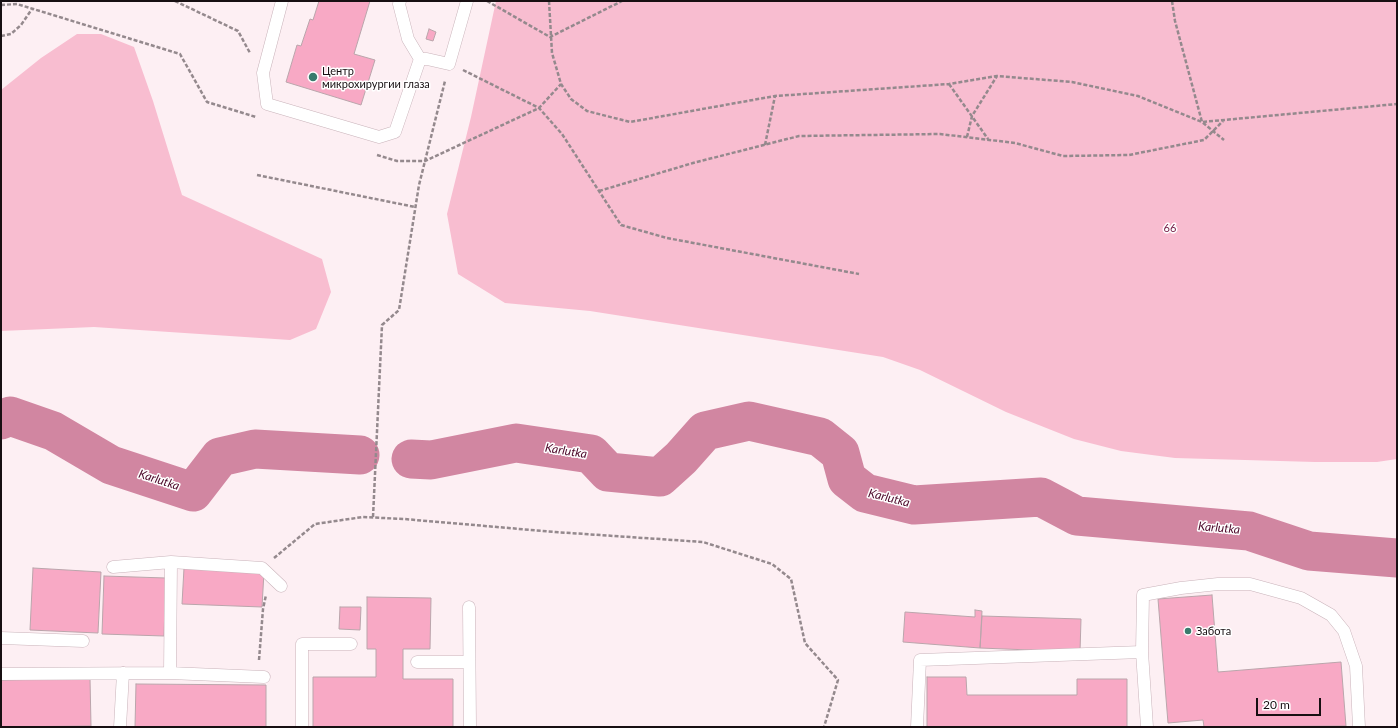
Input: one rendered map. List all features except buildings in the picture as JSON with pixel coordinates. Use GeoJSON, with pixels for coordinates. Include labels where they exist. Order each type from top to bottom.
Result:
{"type":"FeatureCollection","features":[{"type":"Feature","properties":{"kind":"lane"},"geometry":{"type":"LineString","coordinates":[[282,1],[263,73],[267,104],[379,138],[395,132],[420,59],[408,39],[399,4],[400,1]]}},
{"type":"Feature","properties":{"kind":"lane"},"geometry":{"type":"LineString","coordinates":[[420,59],[449,64],[467,1]]}},
{"type":"Feature","properties":{"kind":"lane"},"geometry":{"type":"LineString","coordinates":[[170,673],[171,562]]}},
{"type":"Feature","properties":{"kind":"lane"},"geometry":{"type":"LineString","coordinates":[[113,567],[171,562],[262,568],[281,586]]}},
{"type":"Feature","properties":{"kind":"lane"},"geometry":{"type":"LineString","coordinates":[[1147,727],[1142,652],[1143,595],[1181,588],[1218,584],[1250,584],[1301,598],[1331,615],[1344,631],[1356,666],[1359,727]]}},
{"type":"Feature","properties":{"kind":"lane"},"geometry":{"type":"LineString","coordinates":[[469,607],[470,727]]}},
{"type":"Feature","properties":{"kind":"lane"},"geometry":{"type":"LineString","coordinates":[[1,638],[83,641]]}},
{"type":"Feature","properties":{"kind":"lane"},"geometry":{"type":"LineString","coordinates":[[302,727],[302,644],[351,644]]}},
{"type":"Feature","properties":{"kind":"lane"},"geometry":{"type":"LineString","coordinates":[[917,727],[920,660],[1142,652]]}},
{"type":"Feature","properties":{"kind":"lane"},"geometry":{"type":"LineString","coordinates":[[417,662],[469,662]]}},
{"type":"Feature","properties":{"kind":"lane"},"geometry":{"type":"LineString","coordinates":[[120,727],[123,673]]}},
{"type":"Feature","properties":{"kind":"lane"},"geometry":{"type":"LineString","coordinates":[[1,674],[170,673],[260,676]]}},
{"type":"Feature","properties":{"kind":"path"},"geometry":{"type":"LineString","coordinates":[[175,1],[238,31],[252,56]]}},
{"type":"Feature","properties":{"kind":"path"},"geometry":{"type":"LineString","coordinates":[[487,1],[550,37]]}},
{"type":"Feature","properties":{"kind":"path"},"geometry":{"type":"LineString","coordinates":[[549,1],[552,54],[561,84],[571,99],[587,110],[630,122],[775,96],[949,84],[997,76],[1072,82],[1138,96],[1202,122],[1224,140]]}},
{"type":"Feature","properties":{"kind":"path"},"geometry":{"type":"LineString","coordinates":[[550,37],[622,1]]}},
{"type":"Feature","properties":{"kind":"path"},"geometry":{"type":"LineString","coordinates":[[1172,1],[1175,21],[1202,122]]}},
{"type":"Feature","properties":{"kind":"path"},"geometry":{"type":"LineString","coordinates":[[1,5],[17,4],[180,54],[207,102]]}},
{"type":"Feature","properties":{"kind":"path"},"geometry":{"type":"LineString","coordinates":[[1,36],[11,34],[22,25],[32,9]]}},
{"type":"Feature","properties":{"kind":"path"},"geometry":{"type":"LineString","coordinates":[[373,517],[382,325],[399,310],[419,185],[449,64],[539,108],[562,134],[621,225],[667,238],[859,274]]}},
{"type":"Feature","properties":{"kind":"path"},"geometry":{"type":"LineString","coordinates":[[966,137],[972,116],[997,76]]}},
{"type":"Feature","properties":{"kind":"path"},"geometry":{"type":"LineString","coordinates":[[949,84],[988,140]]}},
{"type":"Feature","properties":{"kind":"path"},"geometry":{"type":"LineString","coordinates":[[765,145],[775,96]]}},
{"type":"Feature","properties":{"kind":"path"},"geometry":{"type":"LineString","coordinates":[[1202,122],[1397,104]]}},
{"type":"Feature","properties":{"kind":"path"},"geometry":{"type":"LineString","coordinates":[[599,191],[693,163],[799,136],[940,134],[1015,143],[1063,156],[1129,154],[1204,140],[1223,121]]}},
{"type":"Feature","properties":{"kind":"path"},"geometry":{"type":"LineString","coordinates":[[257,176],[415,206]]}},
{"type":"Feature","properties":{"kind":"path"},"geometry":{"type":"LineString","coordinates":[[262,568],[316,524],[363,517],[404,518],[554,532],[703,542],[772,564],[791,579],[805,642],[838,680],[824,727]]}},
{"type":"Feature","properties":{"kind":"path"},"geometry":{"type":"LineString","coordinates":[[260,676],[263,610],[271,577]]}},
{"type":"Feature","properties":{"kind":"green space","name":"66"},"geometry":{"type":"Polygon","coordinates":[[[496,1],[1397,1],[1397,459],[1377,462],[1315,462],[1175,458],[1121,451],[1074,439],[1006,412],[920,370],[883,357],[590,311],[505,303],[458,274],[447,214],[471,117],[496,1]]]}},
{"type":"Feature","properties":{"kind":"green space"},"geometry":{"type":"Polygon","coordinates":[[[77,34],[101,34],[134,47],[153,101],[182,195],[322,259],[331,292],[316,329],[290,340],[94,327],[1,331],[1,90],[41,58],[77,34]]]}},
{"type":"Feature","properties":{"kind":"waterway","name":"Karlutka"},"geometry":{"type":"LineString","coordinates":[[1,420],[10,416],[53,431],[111,465],[193,492],[220,457],[255,449],[360,455]]}},
{"type":"Feature","properties":{"kind":"waterway","name":"Karlutka"},"geometry":{"type":"LineString","coordinates":[[411,459],[431,460],[516,443],[591,454],[608,472],[660,477],[681,458],[705,431],[749,421],[820,437],[840,453],[847,479],[865,493],[914,505],[1041,497],[1077,516],[1249,531],[1309,551],[1397,558]]}},
{"type":"Feature","properties":{"kind":"place","name":"Центр микрохирургии глаза"},"geometry":{"type":"Point","coordinates":[313,77]}},
{"type":"Feature","properties":{"kind":"place","name":"Забота"},"geometry":{"type":"Point","coordinates":[1188,631]}}]}
